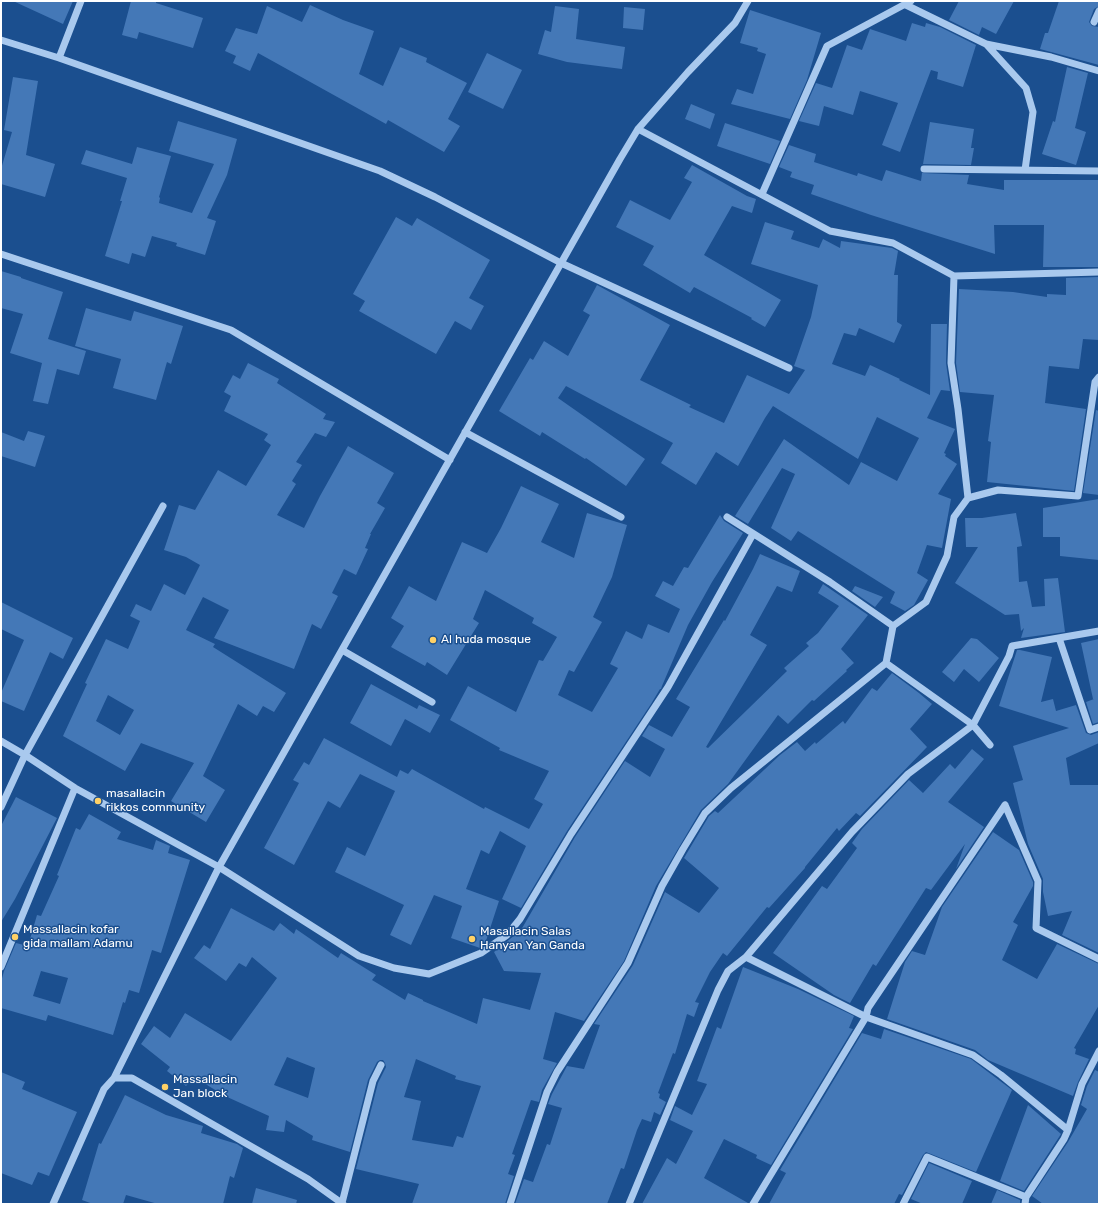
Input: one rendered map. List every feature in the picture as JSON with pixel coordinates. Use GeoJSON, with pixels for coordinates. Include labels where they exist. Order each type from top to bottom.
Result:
{"type":"FeatureCollection","features":[{"type":"Feature","properties":{"kind":"street"},"geometry":{"type":"LineString","coordinates":[[59,58],[81,1]]}},
{"type":"Feature","properties":{"kind":"street"},"geometry":{"type":"LineString","coordinates":[[53,1204],[104,1089],[114,1078],[219,867],[620,159],[638,129],[688,72],[735,23],[748,1]]}},
{"type":"Feature","properties":{"kind":"street"},"geometry":{"type":"LineString","coordinates":[[762,194],[827,46],[909,3],[986,44],[1052,57],[1099,71]]}},
{"type":"Feature","properties":{"kind":"street"},"geometry":{"type":"LineString","coordinates":[[1094,22],[1099,11]]}},
{"type":"Feature","properties":{"kind":"street"},"geometry":{"type":"LineString","coordinates":[[1,40],[59,58],[380,171],[435,197],[561,263],[789,368]]}},
{"type":"Feature","properties":{"kind":"street"},"geometry":{"type":"LineString","coordinates":[[986,44],[1026,88],[1033,112],[1025,170]]}},
{"type":"Feature","properties":{"kind":"street"},"geometry":{"type":"LineString","coordinates":[[638,129],[830,231],[893,243],[954,276],[1099,272]]}},
{"type":"Feature","properties":{"kind":"street"},"geometry":{"type":"LineString","coordinates":[[924,169],[1099,171]]}},
{"type":"Feature","properties":{"kind":"street"},"geometry":{"type":"LineString","coordinates":[[1,254],[231,330],[450,460]]}},
{"type":"Feature","properties":{"kind":"street"},"geometry":{"type":"LineString","coordinates":[[954,276],[952,363],[968,498]]}},
{"type":"Feature","properties":{"kind":"street"},"geometry":{"type":"LineString","coordinates":[[510,1204],[547,1092],[557,1072],[628,963],[662,886],[705,813],[731,788],[886,663],[893,626],[926,602],[947,556],[954,517],[968,498],[998,490],[1078,496],[1095,382],[1099,376]]}},
{"type":"Feature","properties":{"kind":"street"},"geometry":{"type":"LineString","coordinates":[[465,432],[621,517]]}},
{"type":"Feature","properties":{"kind":"street"},"geometry":{"type":"LineString","coordinates":[[1,807],[25,755],[163,506]]}},
{"type":"Feature","properties":{"kind":"street"},"geometry":{"type":"LineString","coordinates":[[727,517],[830,582],[893,626]]}},
{"type":"Feature","properties":{"kind":"street"},"geometry":{"type":"LineString","coordinates":[[1,742],[25,755],[75,788],[219,867],[359,956],[394,968],[429,974],[481,953],[507,935],[520,919],[570,834],[668,687],[753,534]]}},
{"type":"Feature","properties":{"kind":"street"},"geometry":{"type":"LineString","coordinates":[[629,1204],[718,990],[728,972],[746,957],[852,832],[908,774],[973,725],[1009,656],[1012,646],[1099,631]]}},
{"type":"Feature","properties":{"kind":"street"},"geometry":{"type":"LineString","coordinates":[[1059,638],[1090,730],[1099,727]]}},
{"type":"Feature","properties":{"kind":"street"},"geometry":{"type":"LineString","coordinates":[[342,650],[432,702]]}},
{"type":"Feature","properties":{"kind":"street"},"geometry":{"type":"LineString","coordinates":[[886,663],[973,725],[990,745]]}},
{"type":"Feature","properties":{"kind":"street"},"geometry":{"type":"LineString","coordinates":[[1,967],[75,788]]}},
{"type":"Feature","properties":{"kind":"street"},"geometry":{"type":"LineString","coordinates":[[753,1204],[866,1017],[868,1008],[1005,805],[1038,881],[1036,928],[1099,959]]}},
{"type":"Feature","properties":{"kind":"street"},"geometry":{"type":"LineString","coordinates":[[746,957],[866,1017],[973,1055],[1068,1130]]}},
{"type":"Feature","properties":{"kind":"street"},"geometry":{"type":"LineString","coordinates":[[903,1204],[927,1157],[1026,1200],[1064,1139],[1082,1084],[1099,1051]]}},
{"type":"Feature","properties":{"kind":"street"},"geometry":{"type":"LineString","coordinates":[[114,1078],[132,1078],[308,1179],[342,1204],[373,1081],[381,1065]]}},
{"type":"Feature","properties":{"kind":"building"},"geometry":{"type":"Polygon","coordinates":[[[13,1],[73,1],[63,24],[13,1]]]}},
{"type":"Feature","properties":{"kind":"building"},"geometry":{"type":"Polygon","coordinates":[[[131,1],[156,1],[156,3],[203,18],[193,48],[139,32],[137,39],[122,35],[131,1]]]}},
{"type":"Feature","properties":{"kind":"building"},"geometry":{"type":"Polygon","coordinates":[[[959,1],[1014,1],[996,34],[982,27],[979,35],[949,20],[959,1]]]}},
{"type":"Feature","properties":{"kind":"building"},"geometry":{"type":"Polygon","coordinates":[[[1059,1],[1099,1],[1099,6],[1094,9],[1089,22],[1092,26],[1099,27],[1099,65],[1040,49],[1045,33],[1048,33],[1059,1]]]}},
{"type":"Feature","properties":{"kind":"building"},"geometry":{"type":"Polygon","coordinates":[[[310,5],[343,20],[374,31],[359,74],[383,86],[400,47],[427,58],[426,62],[467,83],[448,119],[460,126],[444,152],[388,120],[386,124],[258,53],[250,71],[233,63],[236,56],[225,51],[236,28],[257,34],[267,6],[302,22],[310,5]]]}},
{"type":"Feature","properties":{"kind":"building"},"geometry":{"type":"Polygon","coordinates":[[[555,6],[579,9],[576,39],[625,47],[622,69],[567,62],[538,54],[545,30],[551,32],[555,6]]]}},
{"type":"Feature","properties":{"kind":"building"},"geometry":{"type":"Polygon","coordinates":[[[624,7],[645,9],[643,30],[623,28],[624,7]]]}},
{"type":"Feature","properties":{"kind":"building"},"geometry":{"type":"Polygon","coordinates":[[[750,10],[821,33],[807,80],[790,119],[731,104],[737,89],[753,94],[766,54],[757,51],[758,48],[740,43],[750,10]]]}},
{"type":"Feature","properties":{"kind":"building"},"geometry":{"type":"Polygon","coordinates":[[[912,23],[925,27],[926,23],[940,27],[976,45],[963,87],[937,79],[938,72],[931,70],[900,152],[882,145],[898,103],[860,91],[853,115],[824,106],[819,126],[799,121],[816,83],[832,88],[847,45],[862,50],[870,29],[906,41],[912,23]]]}},
{"type":"Feature","properties":{"kind":"building"},"geometry":{"type":"Polygon","coordinates":[[[487,53],[522,70],[503,109],[468,92],[487,53]]]}},
{"type":"Feature","properties":{"kind":"building"},"geometry":{"type":"Polygon","coordinates":[[[1067,67],[1088,73],[1075,128],[1086,132],[1076,165],[1042,154],[1053,121],[1055,122],[1067,67]]]}},
{"type":"Feature","properties":{"kind":"building"},"geometry":{"type":"Polygon","coordinates":[[[13,77],[38,81],[26,155],[55,164],[45,197],[1,184],[1,169],[12,132],[4,130],[13,77]]]}},
{"type":"Feature","properties":{"kind":"building"},"geometry":{"type":"Polygon","coordinates":[[[691,104],[715,114],[710,129],[685,119],[691,104]]]}},
{"type":"Feature","properties":{"kind":"building"},"geometry":{"type":"Polygon","coordinates":[[[178,121],[237,139],[227,175],[207,218],[216,221],[205,255],[176,246],[177,243],[152,236],[145,257],[132,253],[129,264],[105,256],[122,201],[120,201],[127,178],[81,164],[86,150],[132,164],[137,147],[171,156],[159,197],[159,203],[192,213],[214,164],[169,151],[178,121]]]}},
{"type":"Feature","properties":{"kind":"building"},"geometry":{"type":"Polygon","coordinates":[[[930,122],[974,129],[971,148],[974,148],[971,165],[923,164],[930,122]]]}},
{"type":"Feature","properties":{"kind":"building"},"geometry":{"type":"Polygon","coordinates":[[[725,123],[780,141],[770,164],[717,146],[725,123]]]}},
{"type":"Feature","properties":{"kind":"building"},"geometry":{"type":"Polygon","coordinates":[[[789,145],[816,154],[814,162],[857,176],[858,173],[882,181],[886,170],[921,181],[922,173],[969,175],[967,184],[1004,190],[1004,180],[1099,180],[1099,267],[1043,267],[1044,225],[994,225],[995,254],[871,215],[811,194],[814,185],[790,177],[792,172],[779,167],[789,145]]]}},
{"type":"Feature","properties":{"kind":"building"},"geometry":{"type":"Polygon","coordinates":[[[692,165],[747,196],[756,199],[752,213],[732,206],[704,255],[781,300],[765,327],[751,319],[752,318],[694,287],[690,293],[643,265],[654,246],[616,227],[630,200],[670,220],[692,182],[684,178],[692,165]]]}},
{"type":"Feature","properties":{"kind":"building"},"geometry":{"type":"Polygon","coordinates":[[[396,217],[412,226],[417,218],[490,260],[469,298],[484,306],[471,330],[455,321],[436,354],[359,311],[365,301],[353,294],[396,217]]]}},
{"type":"Feature","properties":{"kind":"building"},"geometry":{"type":"Polygon","coordinates":[[[765,222],[794,231],[791,239],[819,248],[823,239],[840,248],[841,241],[892,248],[898,251],[894,275],[898,275],[897,322],[902,325],[894,343],[859,328],[856,336],[844,333],[832,364],[865,376],[870,365],[930,395],[931,324],[947,324],[946,363],[950,391],[941,390],[927,418],[955,429],[944,453],[946,454],[945,456],[957,464],[938,494],[951,499],[942,548],[927,545],[917,573],[928,580],[914,605],[905,611],[890,603],[895,592],[798,531],[791,541],[771,528],[795,474],[782,468],[748,524],[735,516],[784,439],[849,485],[861,462],[897,481],[919,438],[877,417],[858,459],[773,406],[738,466],[716,452],[696,485],[661,463],[673,443],[566,386],[558,398],[645,459],[626,486],[586,458],[585,459],[542,432],[540,436],[499,411],[530,358],[533,360],[544,341],[568,356],[590,315],[583,311],[597,285],[670,325],[640,380],[691,405],[689,407],[724,423],[747,375],[789,394],[805,370],[794,366],[811,317],[818,285],[751,264],[765,222]]]}},
{"type":"Feature","properties":{"kind":"building"},"geometry":{"type":"Polygon","coordinates":[[[1,271],[63,292],[48,339],[86,351],[79,375],[57,369],[48,404],[33,401],[42,363],[10,353],[23,314],[1,308],[1,271]]]}},
{"type":"Feature","properties":{"kind":"building"},"geometry":{"type":"Polygon","coordinates":[[[1099,277],[1099,340],[1083,339],[1079,369],[1049,366],[1045,403],[1086,409],[1074,491],[987,482],[991,442],[988,441],[994,395],[960,392],[956,363],[959,289],[1013,292],[1047,297],[1047,294],[1066,295],[1066,278],[1099,277]]]}},
{"type":"Feature","properties":{"kind":"building"},"geometry":{"type":"Polygon","coordinates":[[[86,308],[131,321],[134,311],[183,326],[171,364],[167,362],[156,400],[113,388],[121,359],[75,346],[86,308]]]}},
{"type":"Feature","properties":{"kind":"building"},"geometry":{"type":"Polygon","coordinates":[[[248,363],[279,379],[277,383],[326,414],[323,419],[335,422],[326,437],[315,433],[296,462],[302,465],[292,481],[296,484],[277,515],[304,528],[348,446],[394,473],[377,503],[385,508],[370,534],[365,548],[368,549],[356,575],[344,569],[332,593],[338,596],[321,629],[312,624],[294,669],[214,638],[229,610],[203,597],[186,630],[215,644],[213,647],[286,693],[274,712],[263,706],[257,716],[238,704],[203,776],[225,790],[206,822],[171,801],[194,763],[141,743],[125,771],[63,736],[87,684],[85,683],[106,639],[128,649],[140,621],[130,616],[136,604],[151,611],[164,584],[185,595],[200,565],[186,557],[164,550],[179,505],[195,510],[218,470],[246,486],[271,445],[264,440],[268,434],[224,411],[231,396],[224,392],[233,375],[240,379],[248,363]],[[108,695],[96,721],[120,735],[134,710],[108,695]]]}},
{"type":"Feature","properties":{"kind":"building"},"geometry":{"type":"Polygon","coordinates":[[[1096,410],[1099,411],[1099,495],[1083,493],[1096,410]]]}},
{"type":"Feature","properties":{"kind":"building"},"geometry":{"type":"Polygon","coordinates":[[[28,431],[45,436],[35,467],[1,456],[1,432],[24,441],[28,431]]]}},
{"type":"Feature","properties":{"kind":"building"},"geometry":{"type":"Polygon","coordinates":[[[521,486],[559,504],[541,542],[574,558],[587,513],[627,525],[612,577],[593,617],[602,622],[574,672],[569,670],[558,695],[592,712],[618,668],[610,664],[626,631],[642,639],[648,624],[669,633],[680,609],[655,596],[663,581],[673,586],[684,567],[688,568],[720,515],[724,521],[743,533],[712,582],[688,625],[661,689],[567,831],[521,908],[502,899],[526,846],[500,831],[489,854],[481,850],[466,889],[499,901],[485,944],[480,948],[451,938],[462,906],[434,895],[411,945],[390,935],[404,905],[335,872],[347,847],[365,856],[395,791],[360,774],[340,808],[328,801],[294,865],[264,848],[299,783],[293,780],[304,762],[309,765],[324,738],[397,777],[400,770],[408,774],[412,769],[484,809],[485,807],[529,829],[543,804],[534,799],[549,771],[499,750],[500,748],[450,720],[468,686],[516,712],[539,660],[543,661],[557,637],[532,623],[534,618],[485,590],[473,619],[479,623],[447,675],[427,662],[425,666],[391,647],[404,626],[391,618],[409,586],[436,601],[462,542],[487,553],[521,486]]]}},
{"type":"Feature","properties":{"kind":"building"},"geometry":{"type":"Polygon","coordinates":[[[1099,499],[1099,560],[1060,556],[1060,537],[1043,537],[1043,508],[1099,499]]]}},
{"type":"Feature","properties":{"kind":"building"},"geometry":{"type":"Polygon","coordinates":[[[1016,513],[1022,546],[1017,547],[1019,582],[1027,581],[1032,607],[1045,606],[1044,579],[1058,578],[1065,632],[1021,638],[1024,628],[1021,631],[1019,614],[1005,615],[955,583],[978,547],[966,547],[965,518],[982,518],[1016,513]]]}},
{"type":"Feature","properties":{"kind":"building"},"geometry":{"type":"Polygon","coordinates":[[[760,554],[800,571],[792,592],[777,586],[750,635],[767,645],[706,747],[708,748],[787,671],[784,668],[809,646],[806,643],[818,633],[839,606],[818,593],[823,584],[868,615],[841,649],[854,663],[814,701],[812,700],[788,724],[778,715],[728,784],[701,810],[656,886],[624,961],[584,1021],[555,1012],[543,1059],[557,1063],[542,1090],[539,1102],[531,1100],[512,1154],[515,1155],[508,1174],[514,1176],[505,1204],[412,1204],[419,1184],[356,1169],[378,1083],[386,1067],[383,1060],[377,1062],[368,1080],[350,1152],[312,1140],[313,1136],[286,1120],[284,1132],[266,1130],[269,1116],[225,1096],[194,1077],[186,1086],[167,1071],[170,1067],[141,1044],[154,1026],[170,1038],[185,1013],[231,1041],[277,978],[252,957],[246,967],[239,963],[226,981],[194,958],[204,945],[210,949],[231,908],[274,931],[280,923],[294,934],[296,929],[338,958],[341,953],[376,975],[372,980],[405,1000],[408,993],[477,1024],[483,998],[530,1010],[541,973],[504,971],[494,952],[521,930],[575,837],[625,761],[650,777],[665,749],[642,736],[649,725],[672,737],[690,707],[676,699],[724,620],[725,621],[760,554]],[[287,1057],[274,1085],[308,1098],[315,1068],[287,1057]],[[416,1059],[404,1097],[421,1101],[412,1140],[453,1147],[457,1136],[463,1138],[481,1086],[455,1079],[456,1076],[416,1059]]]}},
{"type":"Feature","properties":{"kind":"building"},"geometry":{"type":"Polygon","coordinates":[[[855,586],[883,597],[875,607],[852,591],[855,586]]]}},
{"type":"Feature","properties":{"kind":"building"},"geometry":{"type":"Polygon","coordinates":[[[1,602],[73,638],[63,659],[50,652],[24,711],[1,701],[1,693],[24,640],[1,629],[1,602]]]}},
{"type":"Feature","properties":{"kind":"building"},"geometry":{"type":"Polygon","coordinates":[[[971,638],[977,639],[999,658],[979,682],[964,669],[954,682],[942,672],[971,638]]]}},
{"type":"Feature","properties":{"kind":"building"},"geometry":{"type":"Polygon","coordinates":[[[1099,639],[1099,722],[1093,724],[1086,702],[1094,699],[1081,643],[1099,639]]]}},
{"type":"Feature","properties":{"kind":"building"},"geometry":{"type":"Polygon","coordinates":[[[1017,650],[1052,657],[1041,702],[1053,699],[1056,711],[1076,705],[1086,733],[1091,735],[1099,732],[1099,743],[1066,758],[1070,785],[1099,785],[1099,953],[1062,935],[1072,911],[1048,916],[1043,892],[1043,879],[1028,844],[1013,783],[1023,780],[1013,746],[1069,728],[999,706],[1017,650]]]}},
{"type":"Feature","properties":{"kind":"building"},"geometry":{"type":"Polygon","coordinates":[[[892,673],[932,704],[910,729],[927,747],[860,816],[856,813],[839,831],[837,828],[805,868],[769,908],[767,907],[727,956],[723,953],[710,972],[695,1002],[699,1003],[694,1017],[687,1014],[675,1054],[673,1053],[658,1093],[660,1094],[659,1098],[666,1102],[660,1115],[654,1112],[651,1122],[642,1119],[624,1169],[621,1168],[607,1204],[515,1204],[524,1179],[533,1182],[547,1144],[550,1145],[562,1108],[548,1104],[552,1094],[567,1066],[584,1069],[600,1025],[594,1024],[633,965],[665,892],[699,913],[719,888],[684,858],[709,816],[715,811],[718,813],[780,755],[797,742],[805,751],[815,742],[816,744],[843,721],[845,724],[872,688],[877,691],[892,673]]]}},
{"type":"Feature","properties":{"kind":"building"},"geometry":{"type":"Polygon","coordinates":[[[371,684],[417,709],[419,705],[440,715],[430,733],[405,719],[391,746],[350,723],[371,684]]]}},
{"type":"Feature","properties":{"kind":"building"},"geometry":{"type":"Polygon","coordinates":[[[972,749],[984,759],[948,802],[984,827],[956,869],[965,844],[931,890],[926,888],[876,966],[873,964],[850,1003],[834,995],[773,953],[822,886],[827,889],[857,848],[852,843],[862,829],[909,780],[923,793],[950,764],[955,769],[972,749]]]}},
{"type":"Feature","properties":{"kind":"building"},"geometry":{"type":"Polygon","coordinates":[[[16,797],[57,818],[15,899],[1,922],[1,826],[16,797]]]}},
{"type":"Feature","properties":{"kind":"building"},"geometry":{"type":"Polygon","coordinates":[[[89,814],[121,832],[117,839],[153,850],[156,840],[170,846],[168,853],[190,860],[161,953],[152,950],[139,993],[129,990],[125,1003],[123,1002],[113,1035],[48,1015],[46,1021],[1,1008],[1,982],[16,943],[28,946],[37,915],[41,916],[59,876],[57,875],[76,828],[80,830],[89,814]],[[41,971],[33,996],[60,1004],[68,978],[41,971]]]}},
{"type":"Feature","properties":{"kind":"building"},"geometry":{"type":"Polygon","coordinates":[[[993,832],[1019,850],[1033,882],[1033,886],[1013,922],[1018,925],[1002,960],[1037,979],[1057,944],[1099,964],[1099,1005],[1074,1048],[1076,1049],[1075,1054],[1089,1059],[1073,1096],[988,1060],[975,1050],[887,1019],[905,962],[912,951],[925,955],[942,907],[993,832]]]}},
{"type":"Feature","properties":{"kind":"building"},"geometry":{"type":"Polygon","coordinates":[[[743,967],[798,989],[854,1016],[849,1028],[853,1029],[771,1165],[756,1158],[757,1155],[724,1139],[704,1178],[748,1204],[642,1204],[667,1158],[676,1164],[693,1131],[670,1120],[675,1106],[692,1115],[707,1084],[697,1081],[717,1027],[721,1029],[743,967]]]}},
{"type":"Feature","properties":{"kind":"building"},"geometry":{"type":"Polygon","coordinates":[[[884,1029],[971,1059],[1012,1090],[976,1172],[926,1152],[902,1195],[899,1194],[894,1204],[769,1204],[786,1173],[780,1170],[862,1033],[881,1039],[884,1029]]]}},
{"type":"Feature","properties":{"kind":"building"},"geometry":{"type":"Polygon","coordinates":[[[1095,1070],[1099,1072],[1099,1204],[1043,1204],[1032,1196],[1068,1142],[1087,1109],[1081,1105],[1087,1086],[1095,1070]]]}},
{"type":"Feature","properties":{"kind":"building"},"geometry":{"type":"Polygon","coordinates":[[[1,1072],[25,1082],[22,1089],[77,1112],[49,1176],[38,1172],[32,1185],[1,1173],[1,1072]]]}},
{"type":"Feature","properties":{"kind":"building"},"geometry":{"type":"Polygon","coordinates":[[[125,1095],[166,1115],[203,1126],[201,1133],[237,1144],[243,1148],[234,1178],[230,1176],[223,1204],[158,1204],[126,1195],[123,1204],[93,1204],[82,1200],[99,1143],[101,1144],[125,1095]]]}},
{"type":"Feature","properties":{"kind":"building"},"geometry":{"type":"Polygon","coordinates":[[[1028,1105],[1061,1134],[1024,1191],[1000,1181],[1028,1105]]]}},
{"type":"Feature","properties":{"kind":"building"},"geometry":{"type":"Polygon","coordinates":[[[929,1163],[972,1181],[962,1204],[923,1204],[911,1199],[929,1163]]]}},
{"type":"Feature","properties":{"kind":"building"},"geometry":{"type":"Polygon","coordinates":[[[256,1188],[297,1200],[296,1204],[252,1204],[256,1188]]]}},
{"type":"Feature","properties":{"kind":"building"},"geometry":{"type":"Polygon","coordinates":[[[997,1190],[1020,1200],[1020,1204],[991,1204],[997,1190]]]}},
{"type":"Feature","properties":{"kind":"place","name":"Al huda mosque"},"geometry":{"type":"Point","coordinates":[433,640]}},
{"type":"Feature","properties":{"kind":"place","name":"masallacin rikkos community"},"geometry":{"type":"Point","coordinates":[98,801]}},
{"type":"Feature","properties":{"kind":"place","name":"Massallacin kofar gida mallam Adamu"},"geometry":{"type":"Point","coordinates":[15,937]}},
{"type":"Feature","properties":{"kind":"place","name":"Masallacin Salas Hanyan Yan Ganda"},"geometry":{"type":"Point","coordinates":[472,939]}},
{"type":"Feature","properties":{"kind":"place","name":"Massallacin Jan block"},"geometry":{"type":"Point","coordinates":[165,1087]}}]}
